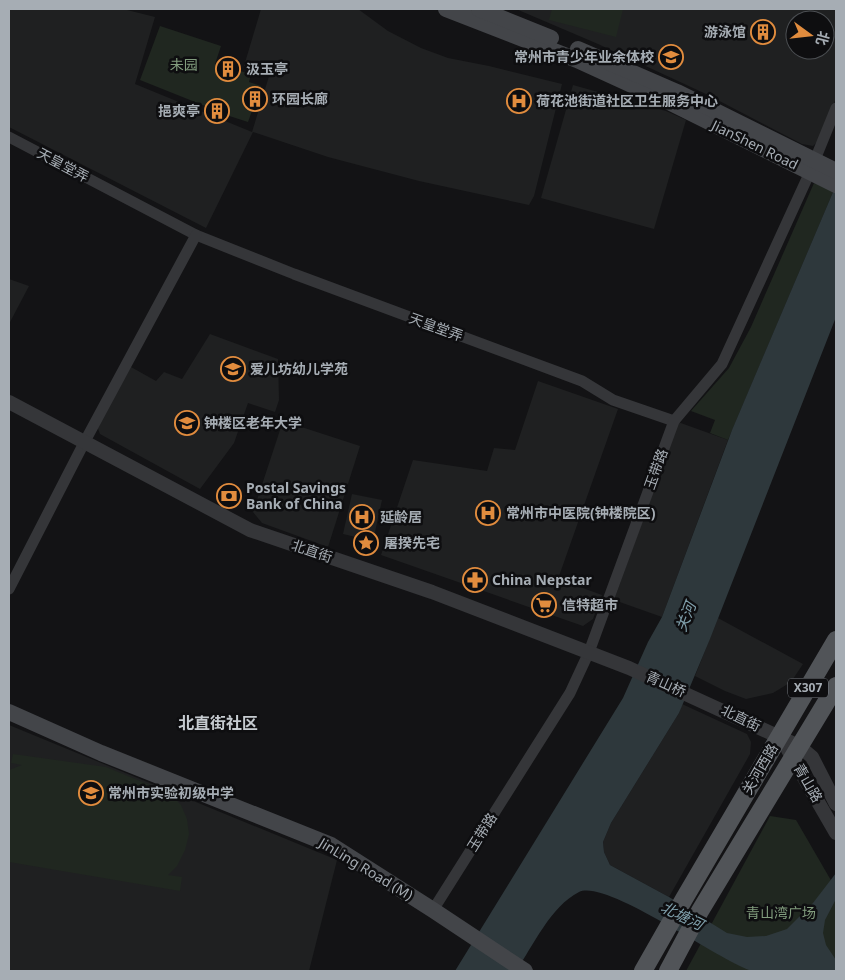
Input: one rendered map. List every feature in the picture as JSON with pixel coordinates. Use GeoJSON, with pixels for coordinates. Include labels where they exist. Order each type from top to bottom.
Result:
{"type":"FeatureCollection","features":[{"type":"Feature","properties":{"kind":"main road","name":"JianShen Road"},"geometry":{"type":"LineString","coordinates":[[446,9],[577,60],[820,168]]}},
{"type":"Feature","properties":{"kind":"main road","name":"JianShen Road"},"geometry":{"type":"LineString","coordinates":[[479,9],[615,64],[676,92],[820,168]]}},
{"type":"Feature","properties":{"kind":"main road"},"geometry":{"type":"LineString","coordinates":[[820,168],[836,185]]}},
{"type":"Feature","properties":{"kind":"main road","name":"关河西路"},"geometry":{"type":"LineString","coordinates":[[643,971],[836,640]]}},
{"type":"Feature","properties":{"kind":"main road","name":"关河西路"},"geometry":{"type":"LineString","coordinates":[[668,971],[700,911],[836,686]]}},
{"type":"Feature","properties":{"kind":"main road","name":"JinLing Road (M)"},"geometry":{"type":"LineString","coordinates":[[9,712],[101,753],[332,845],[524,971]]}},
{"type":"Feature","properties":{"kind":"street","name":"玉带路"},"geometry":{"type":"LineString","coordinates":[[433,910],[570,693],[589,652],[674,421],[722,364],[820,168],[836,108]]}},
{"type":"Feature","properties":{"kind":"street","name":"天皇堂弄"},"geometry":{"type":"LineString","coordinates":[[9,137],[196,235],[582,381],[613,400],[674,421]]}},
{"type":"Feature","properties":{"kind":"street"},"geometry":{"type":"LineString","coordinates":[[9,589],[84,442],[196,235]]}},
{"type":"Feature","properties":{"kind":"street","name":"北直街"},"geometry":{"type":"LineString","coordinates":[[9,402],[250,530],[432,592],[630,668]]}},
{"type":"Feature","properties":{"kind":"street","name":"青山桥"},"geometry":{"type":"LineString","coordinates":[[630,668],[703,700]]}},
{"type":"Feature","properties":{"kind":"street","name":"北直街"},"geometry":{"type":"LineString","coordinates":[[703,700],[779,737]]}},
{"type":"Feature","properties":{"kind":"street","name":"青山路"},"geometry":{"type":"LineString","coordinates":[[779,737],[796,751],[812,757],[836,804]]}},
{"type":"Feature","properties":{"kind":"street","name":"青山路"},"geometry":{"type":"LineString","coordinates":[[796,751],[836,833]]}},
{"type":"Feature","properties":{"kind":"shaded area"},"geometry":{"type":"Polygon","coordinates":[[[9,9],[123,9],[155,17],[135,84],[252,132],[270,73],[244,66],[261,9],[358,9],[388,31],[421,48],[448,58],[562,84],[534,196],[529,205],[419,181],[328,157],[253,132],[206,228],[9,127],[9,9]]]}},
{"type":"Feature","properties":{"kind":"shaded area","name":"常州市青少年业余体校"},"geometry":{"type":"Polygon","coordinates":[[[516,9],[836,9],[836,98],[820,139],[813,146],[802,144],[706,94],[598,44],[516,9]]]}},
{"type":"Feature","properties":{"kind":"shaded area"},"geometry":{"type":"Polygon","coordinates":[[[573,85],[666,111],[686,120],[654,229],[541,198],[573,85]]]}},
{"type":"Feature","properties":{"kind":"shaded area"},"geometry":{"type":"Polygon","coordinates":[[[9,279],[29,286],[9,324],[9,279]]]}},
{"type":"Feature","properties":{"kind":"shaded area"},"geometry":{"type":"Polygon","coordinates":[[[210,334],[278,359],[279,400],[275,412],[248,403],[234,443],[200,489],[100,434],[97,426],[131,367],[156,381],[164,372],[182,379],[210,334]]]}},
{"type":"Feature","properties":{"kind":"shaded area","name":"常州市中医院(钟楼院区)"},"geometry":{"type":"Polygon","coordinates":[[[538,381],[618,409],[558,579],[602,595],[593,619],[583,626],[381,555],[413,460],[487,471],[494,448],[515,450],[538,381]]]}},
{"type":"Feature","properties":{"kind":"shaded area"},"geometry":{"type":"Polygon","coordinates":[[[283,421],[360,446],[328,547],[262,523],[253,512],[283,421]]]}},
{"type":"Feature","properties":{"kind":"shaded area"},"geometry":{"type":"Polygon","coordinates":[[[678,422],[728,440],[662,617],[614,600],[678,422]]]}},
{"type":"Feature","properties":{"kind":"shaded area","name":"延龄居"},"geometry":{"type":"Polygon","coordinates":[[[352,494],[382,500],[373,541],[343,534],[352,494]]]}},
{"type":"Feature","properties":{"kind":"shaded area"},"geometry":{"type":"Polygon","coordinates":[[[718,618],[803,664],[791,682],[773,693],[746,699],[695,676],[718,618]]]}},
{"type":"Feature","properties":{"kind":"shaded area"},"geometry":{"type":"Polygon","coordinates":[[[682,704],[747,734],[751,742],[750,754],[669,897],[610,865],[604,852],[603,842],[611,823],[679,713],[682,704]]]}},
{"type":"Feature","properties":{"kind":"shaded area","name":"常州市实验初级中学"},"geometry":{"type":"Polygon","coordinates":[[[9,725],[337,860],[309,971],[9,971],[9,725]]]}},
{"type":"Feature","properties":{"kind":"green space"},"geometry":{"type":"Polygon","coordinates":[[[552,9],[623,9],[616,37],[549,20],[552,9]]]}},
{"type":"Feature","properties":{"kind":"green space","name":"未园"},"geometry":{"type":"Polygon","coordinates":[[[160,26],[221,46],[215,64],[251,74],[249,82],[261,86],[248,122],[220,113],[219,115],[204,109],[205,106],[140,80],[160,26]]]}},
{"type":"Feature","properties":{"kind":"green space"},"geometry":{"type":"Polygon","coordinates":[[[814,183],[834,190],[728,440],[710,433],[715,420],[691,411],[729,368],[751,327],[814,183]]]}},
{"type":"Feature","properties":{"kind":"green space"},"geometry":{"type":"Polygon","coordinates":[[[13,754],[106,767],[169,793],[181,805],[187,819],[189,834],[185,850],[177,866],[168,875],[182,877],[180,891],[9,862],[9,770],[22,765],[11,763],[13,754]]]}},
{"type":"Feature","properties":{"kind":"green space","name":"青山湾广场"},"geometry":{"type":"Polygon","coordinates":[[[770,816],[796,820],[836,889],[836,971],[686,971],[770,816]]]}},
{"type":"Feature","properties":{"kind":"water"},"geometry":{"type":"Polygon","coordinates":[[[836,185],[836,317],[710,639],[679,713],[611,823],[603,842],[604,852],[610,865],[669,897],[727,933],[747,937],[766,936],[787,929],[813,903],[836,873],[836,899],[825,920],[823,933],[826,945],[836,960],[836,971],[752,971],[734,963],[636,908],[593,891],[579,892],[560,907],[543,927],[516,971],[455,971],[623,698],[648,642],[662,617],[732,430],[836,185]]]}},
{"type":"Feature","properties":{"kind":"place","name":"游泳馆"},"geometry":{"type":"Point","coordinates":[763,32]}},
{"type":"Feature","properties":{"kind":"place","name":"常州市青少年业余体校"},"geometry":{"type":"Point","coordinates":[671,57]}},
{"type":"Feature","properties":{"kind":"place","name":"汲玉亭"},"geometry":{"type":"Point","coordinates":[228,69]}},
{"type":"Feature","properties":{"kind":"place","name":"环园长廊"},"geometry":{"type":"Point","coordinates":[255,99]}},
{"type":"Feature","properties":{"kind":"place","name":"荷花池街道社区卫生服务中心"},"geometry":{"type":"Point","coordinates":[519,101]}},
{"type":"Feature","properties":{"kind":"place","name":"挹爽亭"},"geometry":{"type":"Point","coordinates":[217,111]}},
{"type":"Feature","properties":{"kind":"place","name":"爱儿坊幼儿学苑"},"geometry":{"type":"Point","coordinates":[233,369]}},
{"type":"Feature","properties":{"kind":"place","name":"钟楼区老年大学"},"geometry":{"type":"Point","coordinates":[187,423]}},
{"type":"Feature","properties":{"kind":"place","name":"Postal Savings Bank of China"},"geometry":{"type":"Point","coordinates":[229,496]}},
{"type":"Feature","properties":{"kind":"place","name":"常州市中医院(钟楼院区)"},"geometry":{"type":"Point","coordinates":[488,513]}},
{"type":"Feature","properties":{"kind":"place","name":"延龄居"},"geometry":{"type":"Point","coordinates":[362,517]}},
{"type":"Feature","properties":{"kind":"place","name":"屠揆先宅"},"geometry":{"type":"Point","coordinates":[366,543]}},
{"type":"Feature","properties":{"kind":"place","name":"China Nepstar"},"geometry":{"type":"Point","coordinates":[475,580]}},
{"type":"Feature","properties":{"kind":"place","name":"信特超市"},"geometry":{"type":"Point","coordinates":[544,605]}},
{"type":"Feature","properties":{"kind":"place","name":"常州市实验初级中学"},"geometry":{"type":"Point","coordinates":[91,793]}},
{"type":"Feature","properties":{"kind":"district","name":"北直街社区"},"geometry":{"type":"Point","coordinates":[218,723]}},
{"type":"Feature","properties":{"kind":"water label","name":"关河"},"geometry":{"type":"Point","coordinates":[686,617]}},
{"type":"Feature","properties":{"kind":"water label","name":"北塘河"},"geometry":{"type":"Point","coordinates":[682,916]}}]}
